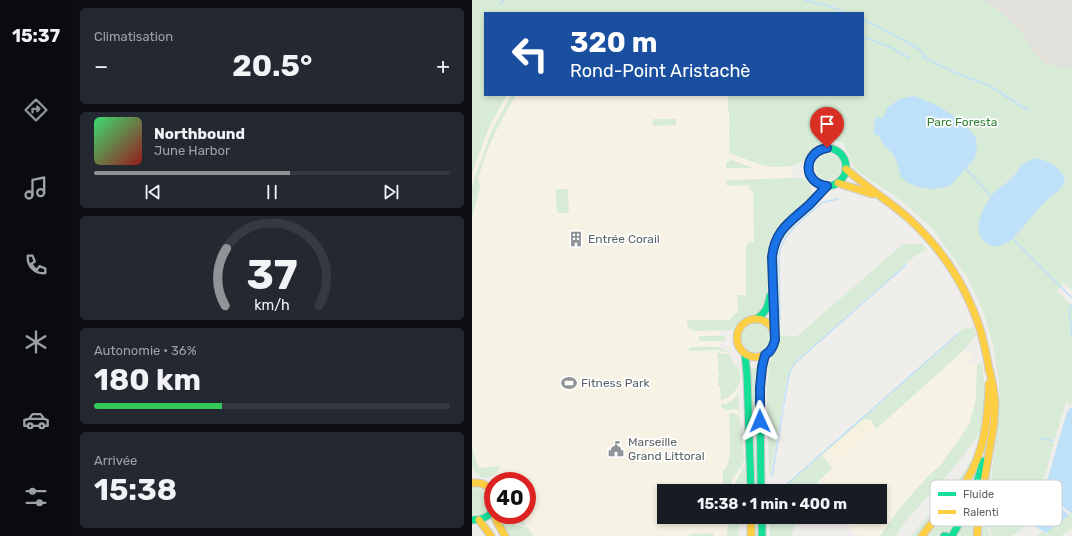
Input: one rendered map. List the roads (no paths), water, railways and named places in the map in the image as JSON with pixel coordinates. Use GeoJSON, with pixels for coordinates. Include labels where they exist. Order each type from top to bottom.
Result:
{"type":"FeatureCollection","features":[{"type":"Feature","properties":{"kind":"main road"},"geometry":{"type":"LineString","coordinates":[[822,149],[832,149],[841,154],[846,164],[846,169],[842,179],[838,183],[831,186],[822,186],[814,181],[808,172],[813,154],[822,149]]}},
{"type":"Feature","properties":{"kind":"main road"},"geometry":{"type":"LineString","coordinates":[[846,169],[897,209],[923,232],[936,247],[954,274],[974,312],[982,336],[993,386],[995,403],[994,423],[984,480]]}},
{"type":"Feature","properties":{"kind":"main road"},"geometry":{"type":"LineString","coordinates":[[814,181],[816,197]]}},
{"type":"Feature","properties":{"kind":"main road"},"geometry":{"type":"LineString","coordinates":[[838,183],[865,191],[884,200]]}},
{"type":"Feature","properties":{"kind":"main road"},"geometry":{"type":"LineString","coordinates":[[774,334],[768,323],[756,319],[750,320],[744,323],[737,333],[737,342],[741,351],[751,357],[765,355],[773,346],[775,340],[772,257],[776,238],[780,231],[827,186]]}},
{"type":"Feature","properties":{"kind":"main road"},"geometry":{"type":"LineString","coordinates":[[756,319],[766,311],[768,306],[772,278]]}},
{"type":"Feature","properties":{"kind":"main road"},"geometry":{"type":"LineString","coordinates":[[745,354],[751,484]]}},
{"type":"Feature","properties":{"kind":"main road"},"geometry":{"type":"LineString","coordinates":[[761,484],[760,388],[765,355]]}},
{"type":"Feature","properties":{"kind":"main road"},"geometry":{"type":"LineString","coordinates":[[978,480],[983,465],[988,428],[989,368]]}},
{"type":"Feature","properties":{"kind":"main road"},"geometry":{"type":"LineString","coordinates":[[967,480],[981,450],[989,398]]}},
{"type":"Feature","properties":{"kind":"main road"},"geometry":{"type":"LineString","coordinates":[[474,481],[484,485]]}},
{"type":"Feature","properties":{"kind":"main road"},"geometry":{"type":"LineString","coordinates":[[476,520],[491,536]]}},
{"type":"Feature","properties":{"kind":"main road"},"geometry":{"type":"LineString","coordinates":[[498,524],[505,536]]}},
{"type":"Feature","properties":{"kind":"main road"},"geometry":{"type":"LineString","coordinates":[[751,524],[751,536]]}},
{"type":"Feature","properties":{"kind":"main road"},"geometry":{"type":"LineString","coordinates":[[762,524],[762,536]]}},
{"type":"Feature","properties":{"kind":"main road"},"geometry":{"type":"LineString","coordinates":[[922,536],[930,526]]}},
{"type":"Feature","properties":{"kind":"main road"},"geometry":{"type":"LineString","coordinates":[[976,536],[977,526]]}},
{"type":"Feature","properties":{"kind":"water"},"geometry":{"type":"Polygon","coordinates":[[[913,96],[940,107],[964,123],[976,138],[977,146],[975,158],[950,186],[933,189],[917,187],[907,182],[901,177],[896,159],[878,135],[874,135],[876,116],[882,119],[888,107],[900,99],[913,96]]]}},
{"type":"Feature","properties":{"kind":"water"},"geometry":{"type":"Polygon","coordinates":[[[1038,158],[1050,163],[1061,171],[1065,179],[1062,186],[1059,191],[1043,204],[1012,239],[998,246],[988,244],[983,240],[979,230],[980,218],[985,206],[992,194],[1010,180],[1021,166],[1038,158]]]}},
{"type":"Feature","properties":{"kind":"water"},"geometry":{"type":"Polygon","coordinates":[[[1070,408],[1072,408],[1071,513],[1062,506],[1062,480],[1047,480],[1067,412],[1070,408]]]}},
{"type":"Feature","properties":{"kind":"water"},"geometry":{"type":"Polygon","coordinates":[[[1062,510],[1069,515],[1062,520],[1062,510]]]}},
{"type":"Feature","properties":{"kind":"water"},"geometry":{"type":"Polygon","coordinates":[[[1034,526],[1055,526],[1046,533],[1034,526]]]}},
{"type":"Feature","properties":{"kind":"waterway"},"geometry":{"type":"LineString","coordinates":[[499,5],[504,0]]}},
{"type":"Feature","properties":{"kind":"waterway"},"geometry":{"type":"LineString","coordinates":[[804,0],[826,5],[842,11]]}},
{"type":"Feature","properties":{"kind":"waterway"},"geometry":{"type":"LineString","coordinates":[[864,20],[909,43],[920,50],[924,54],[925,58]]}},
{"type":"Feature","properties":{"kind":"waterway"},"geometry":{"type":"LineString","coordinates":[[864,37],[890,47],[909,58]]}},
{"type":"Feature","properties":{"kind":"waterway"},"geometry":{"type":"LineString","coordinates":[[923,57],[956,73],[990,86],[1028,110]]}},
{"type":"Feature","properties":{"kind":"waterway"},"geometry":{"type":"LineString","coordinates":[[966,169],[991,196]]}},
{"type":"Feature","properties":{"kind":"waterway"},"geometry":{"type":"LineString","coordinates":[[780,319],[779,256],[784,240],[795,226],[822,203],[838,199]]}},
{"type":"Feature","properties":{"kind":"waterway"},"geometry":{"type":"LineString","coordinates":[[1012,238],[1072,298]]}},
{"type":"Feature","properties":{"kind":"waterway"},"geometry":{"type":"LineString","coordinates":[[772,476],[788,379],[795,363],[906,265]]}},
{"type":"Feature","properties":{"kind":"waterway"},"geometry":{"type":"LineString","coordinates":[[1072,305],[1069,311],[1072,335]]}},
{"type":"Feature","properties":{"kind":"waterway"},"geometry":{"type":"LineString","coordinates":[[787,484],[958,334]]}},
{"type":"Feature","properties":{"kind":"waterway"},"geometry":{"type":"LineString","coordinates":[[1041,438],[1053,441]]}},
{"type":"Feature","properties":{"kind":"place","name":"Entrée Corail"},"geometry":{"type":"Point","coordinates":[576,239]}},
{"type":"Feature","properties":{"kind":"place","name":"Fitness Park"},"geometry":{"type":"Point","coordinates":[569,383]}},
{"type":"Feature","properties":{"kind":"place","name":"Marseille Grand Littoral"},"geometry":{"type":"Point","coordinates":[616,449]}},
{"type":"Feature","properties":{"kind":"park label","name":"Parc Foresta"},"geometry":{"type":"Point","coordinates":[962,122]}}]}
